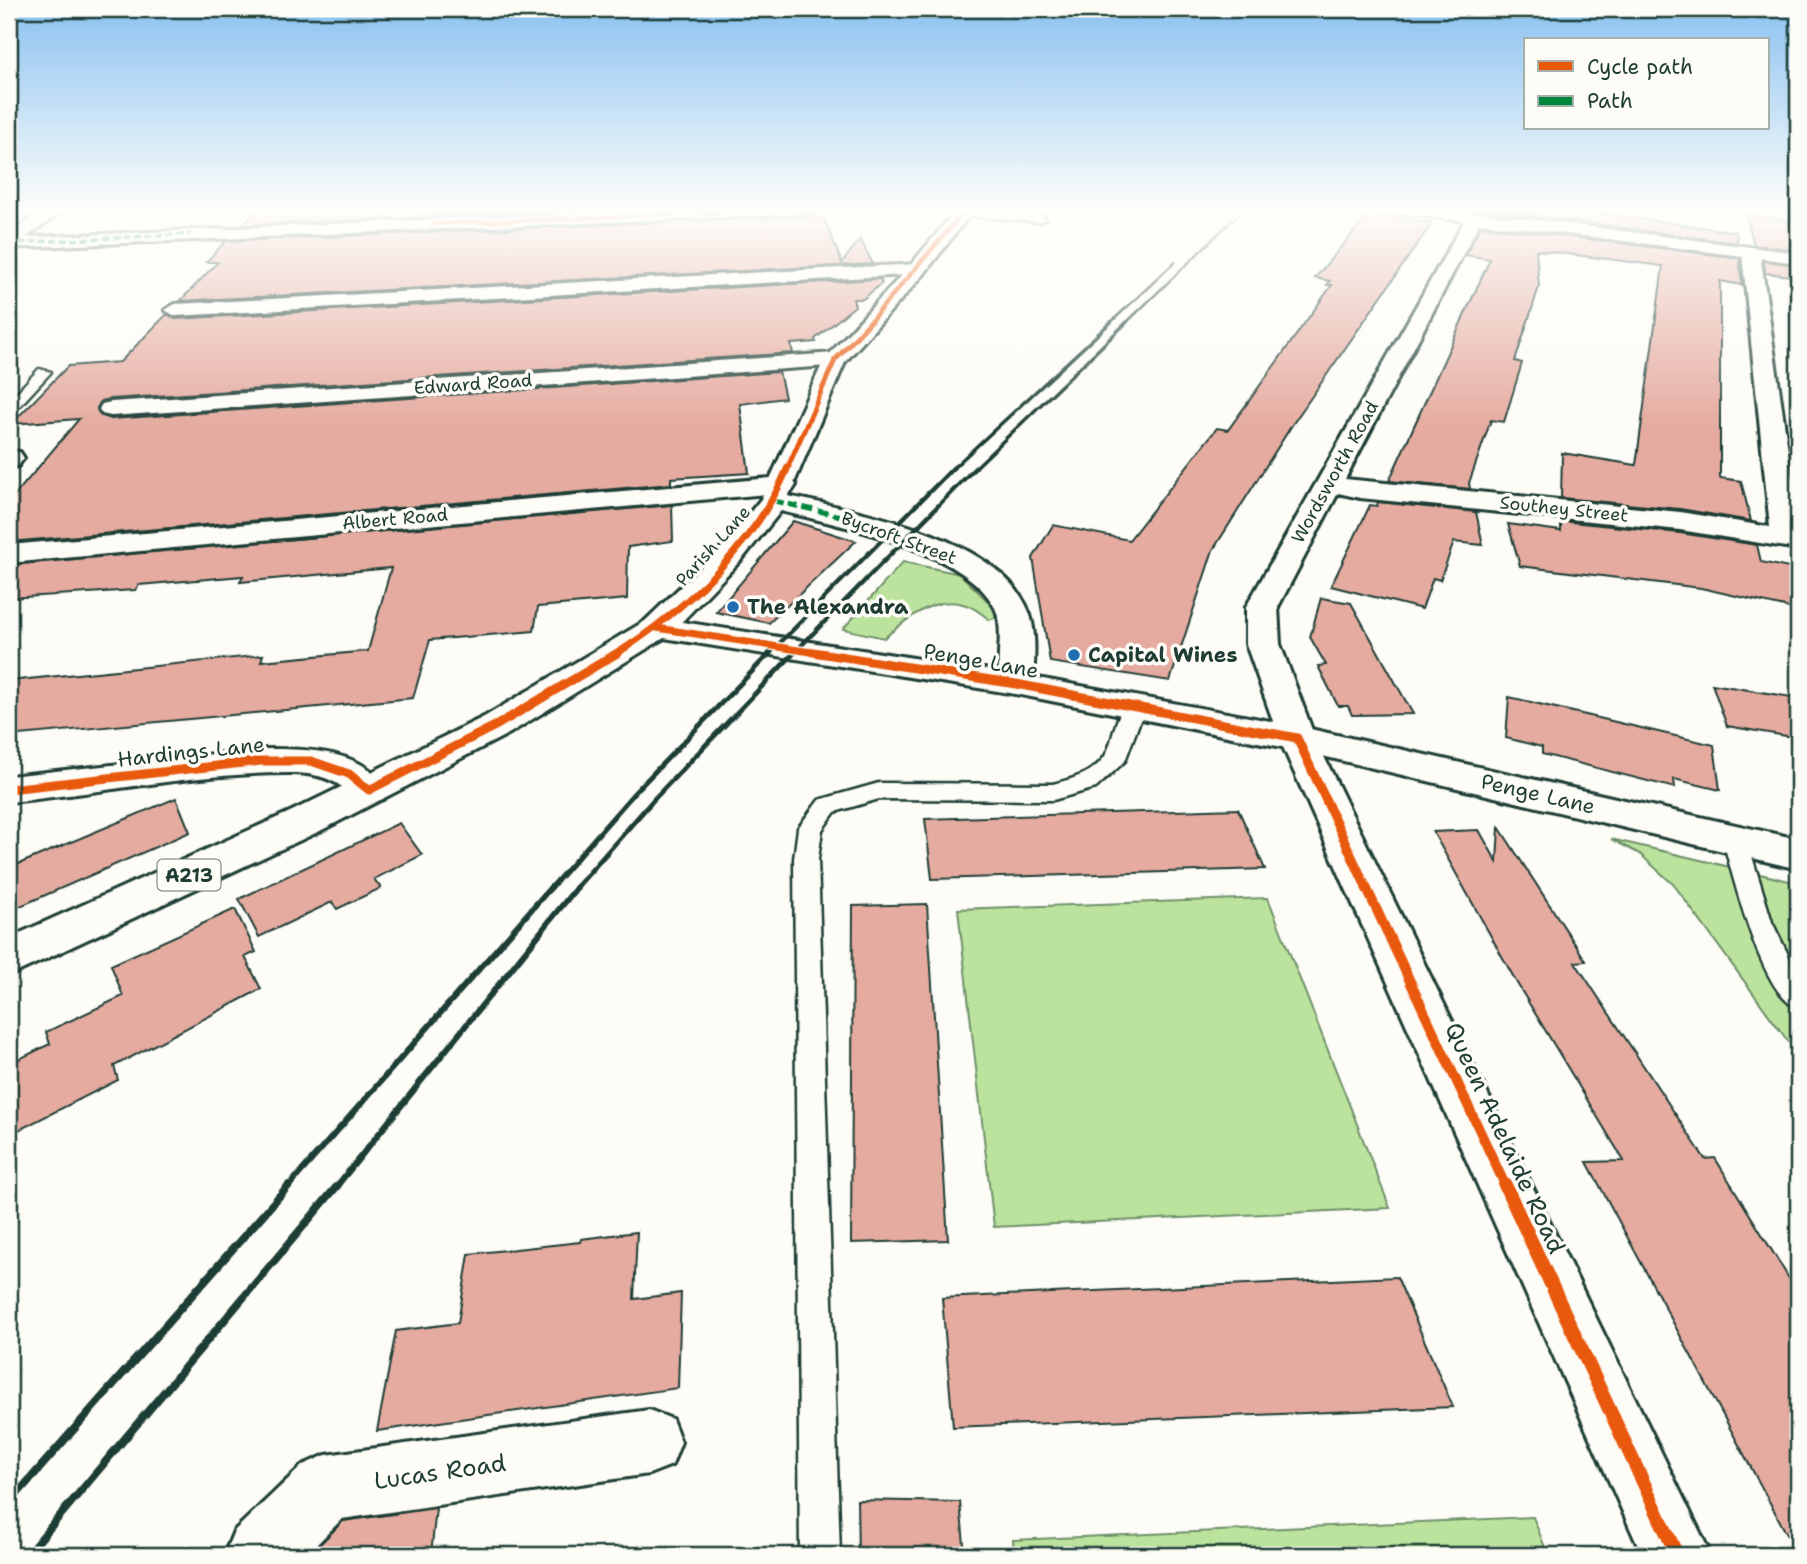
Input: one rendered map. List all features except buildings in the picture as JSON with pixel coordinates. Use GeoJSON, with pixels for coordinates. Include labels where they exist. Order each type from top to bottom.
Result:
{"type":"FeatureCollection","features":[{"type":"Feature","properties":{"kind":"street"},"geometry":{"type":"LineString","coordinates":[[175,310],[714,281]]}},
{"type":"Feature","properties":{"kind":"street","name":"Parish Lane"},"geometry":{"type":"LineString","coordinates":[[9,958],[369,790],[497,725],[657,628],[733,552],[778,493],[817,396],[835,360],[908,281]]}},
{"type":"Feature","properties":{"kind":"street","name":"Wordsworth Road"},"geometry":{"type":"LineString","coordinates":[[1297,738],[1263,644],[1262,607],[1329,483],[1426,281]]}},
{"type":"Feature","properties":{"kind":"street"},"geometry":{"type":"LineString","coordinates":[[1755,281],[1792,539]]}},
{"type":"Feature","properties":{"kind":"street","name":"Edward Road"},"geometry":{"type":"LineString","coordinates":[[111,409],[835,360]]}},
{"type":"Feature","properties":{"kind":"street","name":"Southey Street"},"geometry":{"type":"LineString","coordinates":[[1329,483],[1360,489],[1680,521],[1792,539]]}},
{"type":"Feature","properties":{"kind":"street","name":"Bycroft Street"},"geometry":{"type":"LineString","coordinates":[[778,493],[947,552],[998,585],[1018,626],[1016,684]]}},
{"type":"Feature","properties":{"kind":"street","name":"Albert Road"},"geometry":{"type":"LineString","coordinates":[[9,554],[778,493]]}},
{"type":"Feature","properties":{"kind":"street","name":"Penge Lane"},"geometry":{"type":"LineString","coordinates":[[657,628],[1016,684],[1297,738],[1798,854]]}},
{"type":"Feature","properties":{"kind":"street","name":"Queen Adelaide Road"},"geometry":{"type":"LineString","coordinates":[[1297,738],[1677,1555]]}},
{"type":"Feature","properties":{"kind":"street","name":"Hardings Lane"},"geometry":{"type":"LineString","coordinates":[[9,789],[261,761],[311,761],[349,774],[369,790]]}},
{"type":"Feature","properties":{"kind":"street","name":"Lucas Road"},"geometry":{"type":"LineString","coordinates":[[258,1555],[326,1488],[649,1442]]}},
{"type":"Feature","properties":{"kind":"lane"},"geometry":{"type":"LineString","coordinates":[[9,409],[44,372]]}},
{"type":"Feature","properties":{"kind":"lane"},"geometry":{"type":"LineString","coordinates":[[820,1555],[807,873],[810,828],[827,806],[879,792],[1053,792],[1088,783],[1114,761],[1134,707]]}},
{"type":"Feature","properties":{"kind":"lane"},"geometry":{"type":"LineString","coordinates":[[1735,840],[1759,927],[1772,956],[1798,997]]}},
{"type":"Feature","properties":{"kind":"green space"},"geometry":{"type":"Polygon","coordinates":[[[903,562],[960,574],[1002,615],[989,620],[975,609],[961,603],[947,602],[921,611],[884,638],[843,629],[903,562]]]}},
{"type":"Feature","properties":{"kind":"green space"},"geometry":{"type":"Polygon","coordinates":[[[1611,839],[1798,883],[1798,1055],[1674,885],[1640,854],[1611,839]]]}},
{"type":"Feature","properties":{"kind":"green space"},"geometry":{"type":"Polygon","coordinates":[[[1268,898],[1390,1208],[994,1227],[958,909],[1268,898]]]}},
{"type":"Feature","properties":{"kind":"green space"},"geometry":{"type":"Polygon","coordinates":[[[1533,1517],[1548,1555],[1014,1555],[1013,1540],[1533,1517]]]}},
{"type":"Feature","properties":{"kind":"railway"},"geometry":{"type":"LineString","coordinates":[[1109,324],[1155,281]]}},
{"type":"Feature","properties":{"kind":"railway"},"geometry":{"type":"LineString","coordinates":[[1125,324],[1169,281]]}},
{"type":"Feature","properties":{"kind":"railway"},"geometry":{"type":"LineString","coordinates":[[952,469],[1111,322]]}},
{"type":"Feature","properties":{"kind":"railway"},"geometry":{"type":"LineString","coordinates":[[975,468],[1127,322]]}},
{"type":"Feature","properties":{"kind":"railway"},"geometry":{"type":"LineString","coordinates":[[793,654],[975,468]]}},
{"type":"Feature","properties":{"kind":"railway"},"geometry":{"type":"LineString","coordinates":[[769,654],[952,469]]}},
{"type":"Feature","properties":{"kind":"railway"},"geometry":{"type":"LineString","coordinates":[[550,889],[635,792],[771,652]]}},
{"type":"Feature","properties":{"kind":"railway"},"geometry":{"type":"LineString","coordinates":[[575,889],[654,799],[795,652]]}},
{"type":"Feature","properties":{"kind":"railway"},"geometry":{"type":"LineString","coordinates":[[288,1187],[551,887]]}},
{"type":"Feature","properties":{"kind":"railway"},"geometry":{"type":"LineString","coordinates":[[336,1187],[577,887]]}},
{"type":"Feature","properties":{"kind":"railway"},"geometry":{"type":"LineString","coordinates":[[9,1503],[289,1185]]}},
{"type":"Feature","properties":{"kind":"railway"},"geometry":{"type":"LineString","coordinates":[[27,1555],[338,1185]]}},
{"type":"Feature","properties":{"kind":"marked path"},"geometry":{"type":"LineString","coordinates":[[774,501],[841,516]]}},
{"type":"Feature","properties":{"kind":"cycle path"},"geometry":{"type":"LineString","coordinates":[[9,789],[261,761],[311,761],[349,774],[369,790],[497,725],[657,628],[733,552],[774,501],[817,396],[835,360],[907,281]]}},
{"type":"Feature","properties":{"kind":"cycle path"},"geometry":{"type":"LineString","coordinates":[[657,628],[1016,684],[1297,738],[1677,1555]]}},
{"type":"Feature","properties":{"kind":"place","name":"The Alexandra"},"geometry":{"type":"Point","coordinates":[733,607]}},
{"type":"Feature","properties":{"kind":"place","name":"Capital Wines"},"geometry":{"type":"Point","coordinates":[1074,655]}}]}
